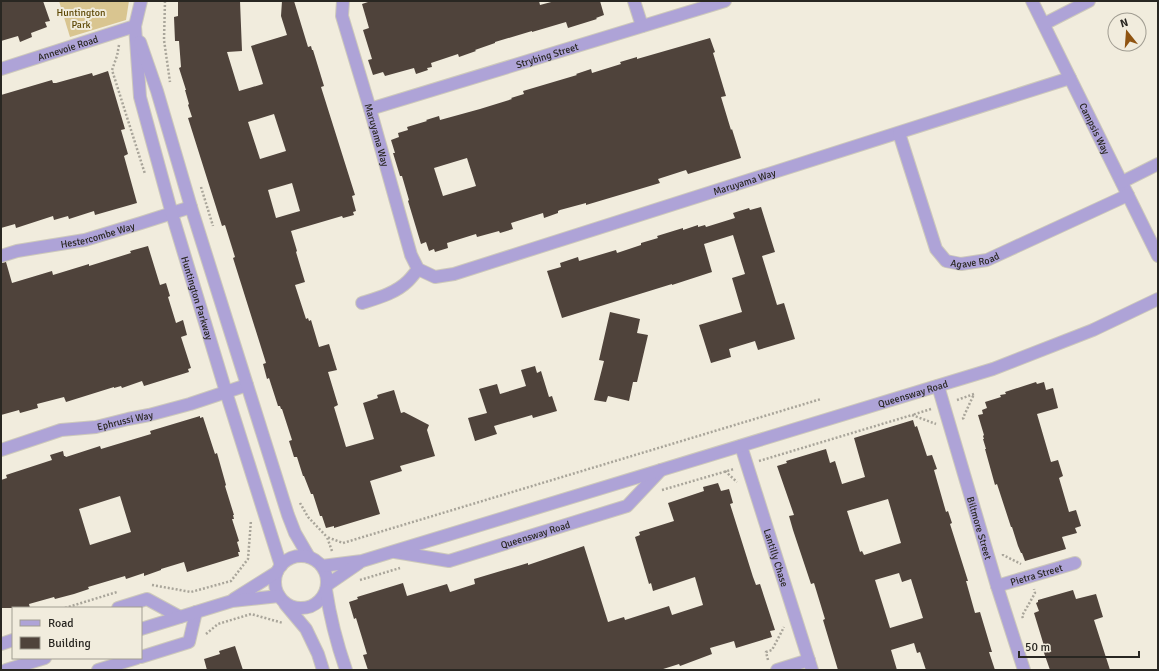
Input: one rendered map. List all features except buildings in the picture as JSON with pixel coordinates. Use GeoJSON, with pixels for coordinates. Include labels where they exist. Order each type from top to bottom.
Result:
{"type":"FeatureCollection","features":[{"type":"Feature","properties":{"kind":"street","name":"Huntington Parkway"},"geometry":{"type":"LineString","coordinates":[[140,1],[135,26],[140,97],[172,214],[279,569]]}},
{"type":"Feature","properties":{"kind":"street","name":"Maruyama Way"},"geometry":{"type":"LineString","coordinates":[[343,1],[342,16],[411,255],[418,269],[434,277],[454,274],[1070,78]]}},
{"type":"Feature","properties":{"kind":"street"},"geometry":{"type":"LineString","coordinates":[[634,1],[642,26]]}},
{"type":"Feature","properties":{"kind":"street","name":"Strybing Street"},"geometry":{"type":"LineString","coordinates":[[370,109],[725,1]]}},
{"type":"Feature","properties":{"kind":"street","name":"Campsis Way"},"geometry":{"type":"LineString","coordinates":[[1032,1],[1158,256]]}},
{"type":"Feature","properties":{"kind":"street"},"geometry":{"type":"LineString","coordinates":[[1044,24],[1089,1]]}},
{"type":"Feature","properties":{"kind":"street","name":"Huntington Parkway"},"geometry":{"type":"LineString","coordinates":[[135,26],[157,91],[191,207],[288,515],[295,533],[309,557]]}},
{"type":"Feature","properties":{"kind":"street","name":"Annevoie Road"},"geometry":{"type":"LineString","coordinates":[[1,69],[135,26]]}},
{"type":"Feature","properties":{"kind":"street","name":"Agave Road"},"geometry":{"type":"LineString","coordinates":[[899,133],[936,249],[946,261],[961,264],[987,260],[1128,195]]}},
{"type":"Feature","properties":{"kind":"street"},"geometry":{"type":"LineString","coordinates":[[1122,182],[1158,164]]}},
{"type":"Feature","properties":{"kind":"street","name":"Hestercombe Way"},"geometry":{"type":"LineString","coordinates":[[1,256],[85,240],[191,207]]}},
{"type":"Feature","properties":{"kind":"street"},"geometry":{"type":"LineString","coordinates":[[362,303],[396,290],[408,281],[418,269]]}},
{"type":"Feature","properties":{"kind":"street","name":"Queensway Road"},"geometry":{"type":"LineString","coordinates":[[322,566],[362,561],[394,552],[993,369],[1093,330],[1158,299]]}},
{"type":"Feature","properties":{"kind":"street","name":"Ephrussi Way"},"geometry":{"type":"LineString","coordinates":[[1,450],[62,430],[96,427],[150,415],[247,385]]}},
{"type":"Feature","properties":{"kind":"street","name":"Biltmore Street"},"geometry":{"type":"LineString","coordinates":[[938,386],[997,586],[1024,670]]}},
{"type":"Feature","properties":{"kind":"street","name":"Lantilly Chase"},"geometry":{"type":"LineString","coordinates":[[741,446],[811,665]]}},
{"type":"Feature","properties":{"kind":"street","name":"Queensway Road"},"geometry":{"type":"LineString","coordinates":[[394,552],[449,561],[627,506],[661,470]]}},
{"type":"Feature","properties":{"kind":"street"},"geometry":{"type":"LineString","coordinates":[[232,601],[294,557],[309,557],[316,561],[322,566],[326,575],[329,607],[346,670]]}},
{"type":"Feature","properties":{"kind":"street","name":"Queensway Road"},"geometry":{"type":"LineString","coordinates":[[327,587],[362,561]]}},
{"type":"Feature","properties":{"kind":"street","name":"Pietra Street"},"geometry":{"type":"LineString","coordinates":[[997,586],[1075,563]]}},
{"type":"Feature","properties":{"kind":"street"},"geometry":{"type":"LineString","coordinates":[[279,569],[275,584],[281,599],[306,629],[318,654],[323,670]]}},
{"type":"Feature","properties":{"kind":"street"},"geometry":{"type":"LineString","coordinates":[[142,629],[232,601],[281,599],[292,607],[309,607],[322,597],[327,587]]}},
{"type":"Feature","properties":{"kind":"street"},"geometry":{"type":"LineString","coordinates":[[121,607],[147,599],[180,617]]}},
{"type":"Feature","properties":{"kind":"street"},"geometry":{"type":"LineString","coordinates":[[142,657],[189,642],[196,612]]}},
{"type":"Feature","properties":{"kind":"street"},"geometry":{"type":"LineString","coordinates":[[1,644],[12,640]]}},
{"type":"Feature","properties":{"kind":"street"},"geometry":{"type":"LineString","coordinates":[[6,670],[42,659]]}},
{"type":"Feature","properties":{"kind":"street"},"geometry":{"type":"LineString","coordinates":[[98,670],[134,659]]}},
{"type":"Feature","properties":{"kind":"street"},"geometry":{"type":"LineString","coordinates":[[773,667],[811,665]]}},
{"type":"Feature","properties":{"kind":"path"},"geometry":{"type":"LineString","coordinates":[[165,1],[164,40],[171,87]]}},
{"type":"Feature","properties":{"kind":"path"},"geometry":{"type":"LineString","coordinates":[[121,30],[117,56],[112,70],[147,181]]}},
{"type":"Feature","properties":{"kind":"path"},"geometry":{"type":"LineString","coordinates":[[201,186],[215,232]]}},
{"type":"Feature","properties":{"kind":"path"},"geometry":{"type":"LineString","coordinates":[[327,537],[343,543],[821,398]]}},
{"type":"Feature","properties":{"kind":"path"},"geometry":{"type":"LineString","coordinates":[[725,471],[738,482]]}},
{"type":"Feature","properties":{"kind":"path"},"geometry":{"type":"LineString","coordinates":[[297,499],[308,517],[327,537],[336,564]]}},
{"type":"Feature","properties":{"kind":"path"},"geometry":{"type":"LineString","coordinates":[[150,585],[191,592],[231,581],[248,559],[252,513]]}},
{"type":"Feature","properties":{"kind":"path"},"geometry":{"type":"LineString","coordinates":[[68,607],[122,590]]}},
{"type":"Feature","properties":{"kind":"path"},"geometry":{"type":"LineString","coordinates":[[202,637],[218,624],[251,614],[286,623]]}},
{"type":"Feature","properties":{"kind":"path"},"geometry":{"type":"LineString","coordinates":[[773,667],[766,652],[772,650],[784,628],[782,620]]}},
{"type":"Feature","properties":{"kind":"green space","name":"Huntington Park"},"geometry":{"type":"Polygon","coordinates":[[[59,1],[129,1],[126,20],[70,37],[59,1]]]}}]}
